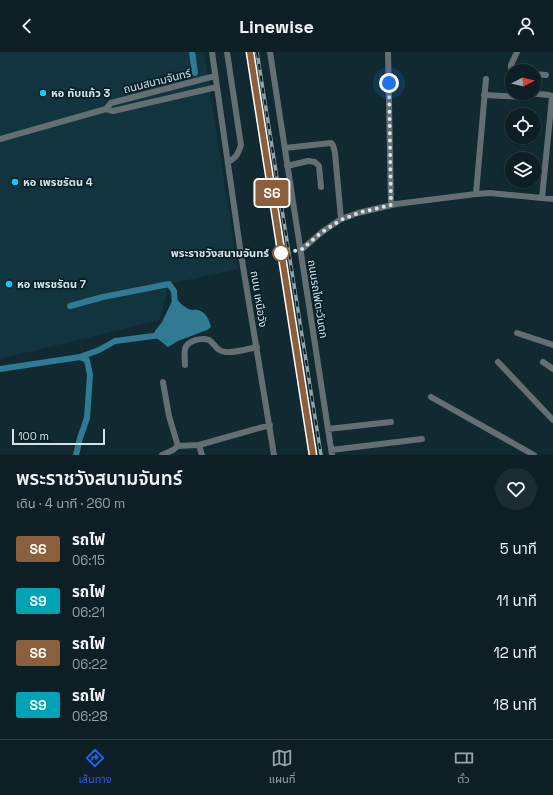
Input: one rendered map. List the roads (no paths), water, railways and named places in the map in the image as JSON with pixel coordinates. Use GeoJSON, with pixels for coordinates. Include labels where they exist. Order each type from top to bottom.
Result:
{"type":"FeatureCollection","features":[{"type":"Feature","properties":{"kind":"street","name":"ถนน เหนือวัง"},"geometry":{"type":"LineString","coordinates":[[212,52],[240,248],[274,455]]}},
{"type":"Feature","properties":{"kind":"street"},"geometry":{"type":"LineString","coordinates":[[227,52],[241,145],[238,154],[234,159],[228,162]]}},
{"type":"Feature","properties":{"kind":"street"},"geometry":{"type":"LineString","coordinates":[[388,52],[391,205]]}},
{"type":"Feature","properties":{"kind":"street"},"geometry":{"type":"LineString","coordinates":[[511,64],[517,52]]}},
{"type":"Feature","properties":{"kind":"street","name":"ถนนรถไฟตะวันตก"},"geometry":{"type":"LineString","coordinates":[[270,53],[331,453]]}},
{"type":"Feature","properties":{"kind":"street"},"geometry":{"type":"LineString","coordinates":[[541,75],[546,75]]}},
{"type":"Feature","properties":{"kind":"street","name":"ถนนสนามจันทร์"},"geometry":{"type":"LineString","coordinates":[[106,109],[111,103],[216,76]]}},
{"type":"Feature","properties":{"kind":"street"},"geometry":{"type":"LineString","coordinates":[[476,194],[486,79]]}},
{"type":"Feature","properties":{"kind":"street","name":"ถนนสนามจันทร์"},"geometry":{"type":"LineString","coordinates":[[0,138],[106,109],[113,111],[217,87]]}},
{"type":"Feature","properties":{"kind":"street"},"geometry":{"type":"LineString","coordinates":[[541,94],[552,96],[542,198]]}},
{"type":"Feature","properties":{"kind":"street"},"geometry":{"type":"LineString","coordinates":[[484,95],[505,96]]}},
{"type":"Feature","properties":{"kind":"street"},"geometry":{"type":"LineString","coordinates":[[285,148],[330,143],[333,145],[341,220]]}},
{"type":"Feature","properties":{"kind":"street"},"geometry":{"type":"LineString","coordinates":[[287,166],[308,161],[315,162],[319,166],[321,187]]}},
{"type":"Feature","properties":{"kind":"street"},"geometry":{"type":"LineString","coordinates":[[301,250],[322,232],[341,220],[358,213],[391,205],[490,193],[553,199]]}},
{"type":"Feature","properties":{"kind":"street"},"geometry":{"type":"LineString","coordinates":[[518,333],[553,345]]}},
{"type":"Feature","properties":{"kind":"street"},"geometry":{"type":"LineString","coordinates":[[185,365],[185,349],[188,344],[202,339],[210,340],[219,350],[227,352],[257,347]]}},
{"type":"Feature","properties":{"kind":"street"},"geometry":{"type":"LineString","coordinates":[[498,362],[553,420]]}},
{"type":"Feature","properties":{"kind":"street"},"geometry":{"type":"LineString","coordinates":[[543,362],[553,369]]}},
{"type":"Feature","properties":{"kind":"street"},"geometry":{"type":"LineString","coordinates":[[163,382],[169,416],[178,446]]}},
{"type":"Feature","properties":{"kind":"street"},"geometry":{"type":"LineString","coordinates":[[431,397],[534,455]]}},
{"type":"Feature","properties":{"kind":"street"},"geometry":{"type":"LineString","coordinates":[[328,429],[391,422]]}},
{"type":"Feature","properties":{"kind":"street"},"geometry":{"type":"LineString","coordinates":[[162,455],[178,446],[199,445],[270,425]]}},
{"type":"Feature","properties":{"kind":"street"},"geometry":{"type":"LineString","coordinates":[[331,453],[422,439]]}},
{"type":"Feature","properties":{"kind":"street"},"geometry":{"type":"LineString","coordinates":[[199,445],[202,455]]}},
{"type":"Feature","properties":{"kind":"water"},"geometry":{"type":"Polygon","coordinates":[[[174,297],[187,308],[203,312],[211,327],[178,341],[168,347],[154,336],[155,331],[162,322],[174,297]]]}},
{"type":"Feature","properties":{"kind":"waterway"},"geometry":{"type":"LineString","coordinates":[[192,52],[195,73]]}},
{"type":"Feature","properties":{"kind":"waterway"},"geometry":{"type":"LineString","coordinates":[[70,306],[103,297],[169,284],[174,291],[175,304]]}},
{"type":"Feature","properties":{"kind":"waterway"},"geometry":{"type":"LineString","coordinates":[[80,357],[99,350],[115,341],[161,335]]}},
{"type":"Feature","properties":{"kind":"waterway"},"geometry":{"type":"LineString","coordinates":[[0,369],[80,357],[87,360],[90,375],[87,418],[76,455]]}},
{"type":"Feature","properties":{"kind":"railway"},"geometry":{"type":"LineString","coordinates":[[250,52],[314,455]]}},
{"type":"Feature","properties":{"kind":"railway"},"geometry":{"type":"LineString","coordinates":[[257,52],[321,455]]}},
{"type":"Feature","properties":{"kind":"train","name":"S6"},"geometry":{"type":"LineString","coordinates":[[250,52],[313,455]]}},
{"type":"Feature","properties":{"kind":"place","name":"หอ ทับแก้ว 3"},"geometry":{"type":"Point","coordinates":[43,93]}},
{"type":"Feature","properties":{"kind":"place","name":"หอ เพรชรัตน 4"},"geometry":{"type":"Point","coordinates":[15,182]}},
{"type":"Feature","properties":{"kind":"place","name":"พระราชวังสนามจันทร์"},"geometry":{"type":"Point","coordinates":[281,253]}},
{"type":"Feature","properties":{"kind":"place","name":"หอ เพรชรัตน 7"},"geometry":{"type":"Point","coordinates":[9,284]}}]}
